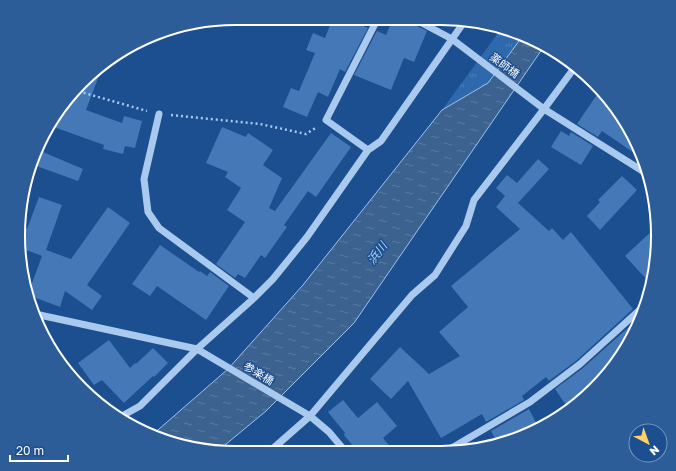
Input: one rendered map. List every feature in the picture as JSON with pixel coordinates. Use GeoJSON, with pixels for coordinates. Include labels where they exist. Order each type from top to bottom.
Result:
{"type":"FeatureCollection","features":[{"type":"Feature","properties":{"kind":"street"},"geometry":{"type":"LineString","coordinates":[[368,150],[326,120],[374,25]]}},
{"type":"Feature","properties":{"kind":"street","name":"薬師橋"},"geometry":{"type":"LineString","coordinates":[[426,25],[452,39],[544,109],[641,170]]}},
{"type":"Feature","properties":{"kind":"street"},"geometry":{"type":"LineString","coordinates":[[125,415],[140,406],[197,349],[273,279],[307,237],[368,150],[381,141],[461,26]]}},
{"type":"Feature","properties":{"kind":"street"},"geometry":{"type":"LineString","coordinates":[[276,446],[310,416],[412,295],[435,275],[466,226],[474,200],[572,71]]}},
{"type":"Feature","properties":{"kind":"street"},"geometry":{"type":"LineString","coordinates":[[159,114],[144,179],[148,212],[159,228],[254,298]]}},
{"type":"Feature","properties":{"kind":"street"},"geometry":{"type":"LineString","coordinates":[[455,446],[536,397],[580,364],[636,313]]}},
{"type":"Feature","properties":{"kind":"street","name":"参楽橋"},"geometry":{"type":"LineString","coordinates":[[41,315],[197,349],[310,416],[329,432],[341,446]]}},
{"type":"Feature","properties":{"kind":"path"},"geometry":{"type":"LineString","coordinates":[[82,92],[159,114],[260,124],[306,134],[326,120]]}},
{"type":"Feature","properties":{"kind":"green space"},"geometry":{"type":"Polygon","coordinates":[[[498,33],[519,40],[488,83],[442,110],[498,33]]]}},
{"type":"Feature","properties":{"kind":"water","name":"浜川"},"geometry":{"type":"Polygon","coordinates":[[[519,40],[541,51],[354,323],[266,411],[224,446],[194,442],[157,431],[228,369],[303,285],[442,110],[488,83],[519,40]]]}},
{"type":"Feature","properties":{"kind":"building"},"geometry":{"type":"Polygon","coordinates":[[[330,25],[361,25],[368,28],[345,72],[340,69],[328,97],[318,92],[307,117],[283,107],[291,88],[299,91],[315,53],[306,50],[313,33],[325,38],[330,25]]]}},
{"type":"Feature","properties":{"kind":"building"},"geometry":{"type":"Polygon","coordinates":[[[390,25],[415,25],[427,31],[414,62],[404,58],[391,90],[354,75],[377,31],[386,35],[390,25]]]}},
{"type":"Feature","properties":{"kind":"building"},"geometry":{"type":"Polygon","coordinates":[[[99,75],[86,110],[122,123],[124,116],[142,121],[135,148],[125,146],[123,154],[103,149],[104,145],[55,127],[68,107],[99,75]]]}},
{"type":"Feature","properties":{"kind":"building"},"geometry":{"type":"Polygon","coordinates":[[[597,95],[616,119],[634,153],[602,131],[598,137],[577,124],[597,95]]]}},
{"type":"Feature","properties":{"kind":"building"},"geometry":{"type":"Polygon","coordinates":[[[222,127],[246,137],[248,133],[273,150],[263,165],[282,178],[269,208],[275,211],[331,133],[351,147],[316,197],[308,191],[284,225],[287,227],[265,258],[261,255],[245,278],[238,274],[235,278],[216,264],[245,222],[227,210],[241,188],[225,177],[228,172],[206,163],[222,127]]]}},
{"type":"Feature","properties":{"kind":"building"},"geometry":{"type":"Polygon","coordinates":[[[561,131],[569,136],[571,132],[593,146],[581,165],[551,147],[561,131]]]}},
{"type":"Feature","properties":{"kind":"building"},"geometry":{"type":"Polygon","coordinates":[[[42,152],[83,169],[78,181],[37,166],[42,152]]]}},
{"type":"Feature","properties":{"kind":"building"},"geometry":{"type":"Polygon","coordinates":[[[538,159],[549,169],[518,203],[549,231],[552,228],[563,240],[571,232],[633,309],[577,360],[549,381],[546,377],[522,396],[524,400],[486,422],[482,414],[441,438],[408,381],[391,399],[370,379],[400,347],[429,374],[460,356],[439,332],[468,307],[451,286],[520,229],[496,207],[505,196],[496,188],[507,175],[517,183],[538,159]]]}},
{"type":"Feature","properties":{"kind":"building"},"geometry":{"type":"Polygon","coordinates":[[[622,176],[637,190],[600,230],[587,216],[600,202],[598,200],[622,176]]]}},
{"type":"Feature","properties":{"kind":"building"},"geometry":{"type":"Polygon","coordinates":[[[39,197],[62,205],[46,250],[71,259],[108,207],[130,223],[87,285],[102,296],[92,310],[65,291],[60,307],[34,297],[31,286],[42,256],[25,250],[25,228],[27,229],[39,197]]]}},
{"type":"Feature","properties":{"kind":"building"},"geometry":{"type":"Polygon","coordinates":[[[651,232],[651,249],[646,279],[625,256],[651,232]]]}},
{"type":"Feature","properties":{"kind":"building"},"geometry":{"type":"Polygon","coordinates":[[[160,245],[199,272],[200,271],[207,276],[210,272],[229,286],[206,320],[157,286],[150,296],[132,284],[160,245]]]}},
{"type":"Feature","properties":{"kind":"building"},"geometry":{"type":"Polygon","coordinates":[[[631,325],[623,341],[608,364],[579,394],[566,405],[555,389],[583,368],[631,325]]]}},
{"type":"Feature","properties":{"kind":"building"},"geometry":{"type":"Polygon","coordinates":[[[109,340],[130,368],[153,348],[168,363],[124,403],[102,380],[94,385],[78,363],[109,340]]]}},
{"type":"Feature","properties":{"kind":"building"},"geometry":{"type":"Polygon","coordinates":[[[343,400],[358,418],[377,402],[397,426],[383,438],[390,446],[353,446],[344,435],[345,433],[328,412],[343,400]]]}},
{"type":"Feature","properties":{"kind":"building"},"geometry":{"type":"Polygon","coordinates":[[[529,409],[536,423],[495,439],[491,431],[529,409]]]}}]}
